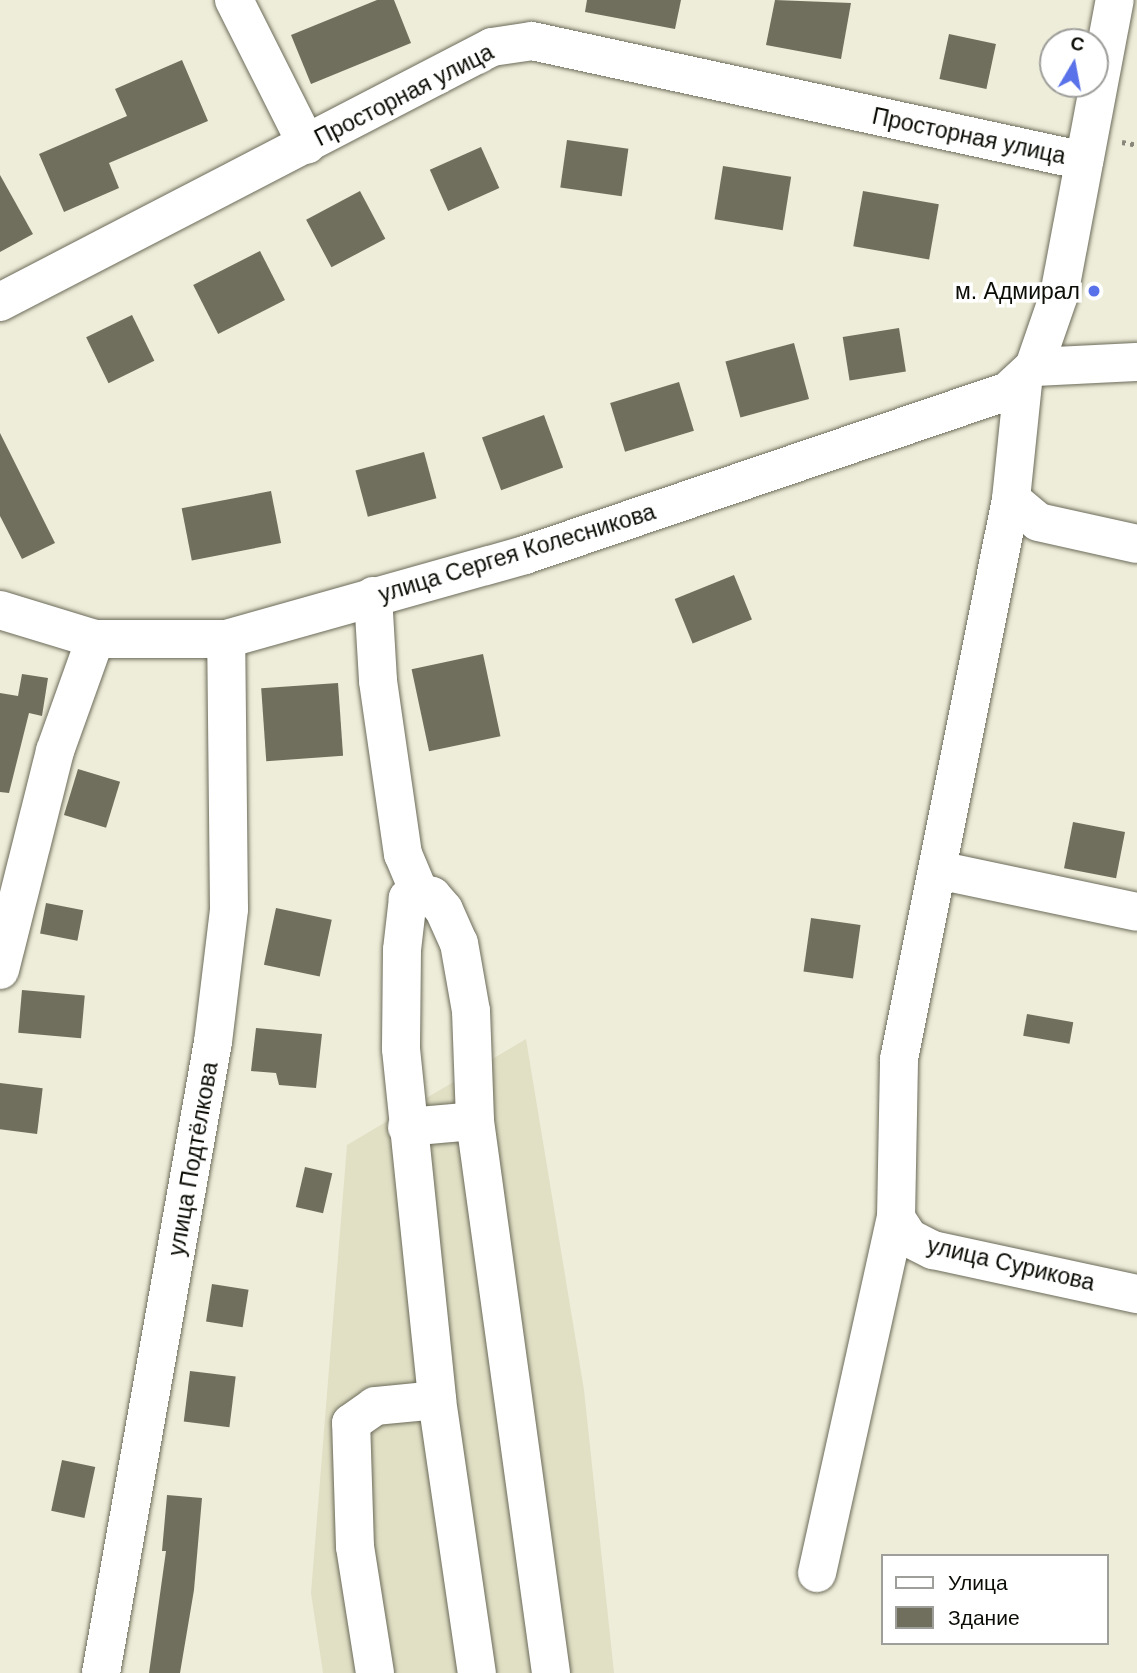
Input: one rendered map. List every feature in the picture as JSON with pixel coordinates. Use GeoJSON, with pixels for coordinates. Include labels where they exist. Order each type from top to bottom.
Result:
{"type":"FeatureCollection","features":[{"type":"Feature","properties":{"kind":"street"},"geometry":{"type":"LineString","coordinates":[[234,0],[306,145]]}},
{"type":"Feature","properties":{"kind":"street"},"geometry":{"type":"LineString","coordinates":[[817,1573],[896,1218],[899,1059],[1011,499],[1028,374],[1059,295],[1115,0]]}},
{"type":"Feature","properties":{"kind":"street","name":"Просторная улица"},"geometry":{"type":"LineString","coordinates":[[0,302],[492,47],[532,41],[1084,161]]}},
{"type":"Feature","properties":{"kind":"street","name":"улица Сергея Колесникова"},"geometry":{"type":"LineString","coordinates":[[0,610],[95,639],[226,639],[539,550],[937,418],[1028,374],[1137,362]]}},
{"type":"Feature","properties":{"kind":"street"},"geometry":{"type":"LineString","coordinates":[[1011,499],[1038,522],[1137,544]]}},
{"type":"Feature","properties":{"kind":"street"},"geometry":{"type":"LineString","coordinates":[[373,596],[378,681],[403,854],[419,892]]}},
{"type":"Feature","properties":{"kind":"street"},"geometry":{"type":"LineString","coordinates":[[0,970],[55,751],[95,639]]}},
{"type":"Feature","properties":{"kind":"street","name":"улица Подтёлкова"},"geometry":{"type":"LineString","coordinates":[[101,1673],[213,1042],[229,909],[226,639]]}},
{"type":"Feature","properties":{"kind":"street"},"geometry":{"type":"LineString","coordinates":[[938,870],[1137,912]]}},
{"type":"Feature","properties":{"kind":"street"},"geometry":{"type":"LineString","coordinates":[[477,1673],[437,1400],[407,1127],[399,1000],[408,898],[419,892],[432,896],[444,910],[459,943],[471,1011],[475,1121],[551,1673]]}},
{"type":"Feature","properties":{"kind":"street"},"geometry":{"type":"LineString","coordinates":[[407,1127],[475,1121]]}},
{"type":"Feature","properties":{"kind":"street","name":"улица Сурикова"},"geometry":{"type":"LineString","coordinates":[[896,1218],[909,1238],[933,1250],[1137,1294]]}},
{"type":"Feature","properties":{"kind":"street"},"geometry":{"type":"LineString","coordinates":[[375,1673],[355,1547],[351,1423],[375,1406],[437,1400]]}},
{"type":"Feature","properties":{"kind":"shaded area"},"geometry":{"type":"Polygon","coordinates":[[[526,1039],[584,1390],[614,1673],[323,1673],[311,1593],[347,1145],[526,1039]]]}},
{"type":"Feature","properties":{"kind":"building"},"geometry":{"type":"Polygon","coordinates":[[[377,0],[394,0],[411,43],[311,84],[291,35],[377,0]]]}},
{"type":"Feature","properties":{"kind":"building"},"geometry":{"type":"Polygon","coordinates":[[[587,0],[681,0],[675,29],[585,12],[587,0]]]}},
{"type":"Feature","properties":{"kind":"building"},"geometry":{"type":"Polygon","coordinates":[[[775,0],[851,3],[841,59],[766,45],[775,0]]]}},
{"type":"Feature","properties":{"kind":"building"},"geometry":{"type":"Polygon","coordinates":[[[949,34],[996,44],[986,89],[939,79],[949,34]]]}},
{"type":"Feature","properties":{"kind":"building"},"geometry":{"type":"Polygon","coordinates":[[[182,60],[208,121],[109,163],[119,188],[64,212],[39,154],[127,116],[115,89],[182,60]]]}},
{"type":"Feature","properties":{"kind":"building"},"geometry":{"type":"Polygon","coordinates":[[[567,140],[628,149],[622,196],[560,188],[567,140]]]}},
{"type":"Feature","properties":{"kind":"building"},"geometry":{"type":"Polygon","coordinates":[[[481,147],[499,188],[448,211],[430,170],[481,147]]]}},
{"type":"Feature","properties":{"kind":"building"},"geometry":{"type":"Polygon","coordinates":[[[723,166],[791,177],[783,230],[715,219],[723,166]]]}},
{"type":"Feature","properties":{"kind":"building"},"geometry":{"type":"Polygon","coordinates":[[[0,175],[33,234],[0,252],[0,175]]]}},
{"type":"Feature","properties":{"kind":"building"},"geometry":{"type":"Polygon","coordinates":[[[360,191],[385,239],[331,267],[306,220],[360,191]]]}},
{"type":"Feature","properties":{"kind":"building"},"geometry":{"type":"Polygon","coordinates":[[[863,191],[939,204],[929,260],[853,246],[863,191]]]}},
{"type":"Feature","properties":{"kind":"building"},"geometry":{"type":"Polygon","coordinates":[[[260,251],[285,300],[218,334],[193,285],[260,251]]]}},
{"type":"Feature","properties":{"kind":"building"},"geometry":{"type":"Polygon","coordinates":[[[132,315],[154,361],[109,383],[86,337],[132,315]]]}},
{"type":"Feature","properties":{"kind":"building"},"geometry":{"type":"Polygon","coordinates":[[[899,328],[906,371],[850,380],[843,337],[899,328]]]}},
{"type":"Feature","properties":{"kind":"building"},"geometry":{"type":"Polygon","coordinates":[[[794,343],[809,399],[740,417],[725,361],[794,343]]]}},
{"type":"Feature","properties":{"kind":"building"},"geometry":{"type":"Polygon","coordinates":[[[679,382],[694,431],[625,452],[610,403],[679,382]]]}},
{"type":"Feature","properties":{"kind":"building"},"geometry":{"type":"Polygon","coordinates":[[[544,415],[563,468],[501,490],[482,438],[544,415]]]}},
{"type":"Feature","properties":{"kind":"building"},"geometry":{"type":"Polygon","coordinates":[[[0,433],[55,543],[22,559],[0,516],[0,433]]]}},
{"type":"Feature","properties":{"kind":"building"},"geometry":{"type":"Polygon","coordinates":[[[424,452],[436,498],[368,517],[355,470],[424,452]]]}},
{"type":"Feature","properties":{"kind":"building"},"geometry":{"type":"Polygon","coordinates":[[[271,491],[281,543],[192,560],[182,508],[271,491]]]}},
{"type":"Feature","properties":{"kind":"building"},"geometry":{"type":"Polygon","coordinates":[[[734,575],[752,620],[693,643],[675,599],[734,575]]]}},
{"type":"Feature","properties":{"kind":"building"},"geometry":{"type":"Polygon","coordinates":[[[483,654],[500,736],[429,751],[412,669],[483,654]]]}},
{"type":"Feature","properties":{"kind":"building"},"geometry":{"type":"Polygon","coordinates":[[[22,674],[48,678],[42,716],[29,713],[9,793],[0,792],[0,693],[18,696],[22,674]]]}},
{"type":"Feature","properties":{"kind":"building"},"geometry":{"type":"Polygon","coordinates":[[[338,683],[343,756],[266,761],[261,688],[338,683]]]}},
{"type":"Feature","properties":{"kind":"building"},"geometry":{"type":"Polygon","coordinates":[[[78,769],[120,782],[106,828],[64,815],[78,769]]]}},
{"type":"Feature","properties":{"kind":"building"},"geometry":{"type":"Polygon","coordinates":[[[1073,822],[1125,832],[1116,878],[1064,868],[1073,822]]]}},
{"type":"Feature","properties":{"kind":"building"},"geometry":{"type":"Polygon","coordinates":[[[46,903],[83,910],[77,941],[40,933],[46,903]]]}},
{"type":"Feature","properties":{"kind":"building"},"geometry":{"type":"Polygon","coordinates":[[[276,908],[332,920],[320,977],[264,965],[276,908]]]}},
{"type":"Feature","properties":{"kind":"building"},"geometry":{"type":"Polygon","coordinates":[[[811,918],[861,925],[853,978],[803,971],[811,918]]]}},
{"type":"Feature","properties":{"kind":"building"},"geometry":{"type":"Polygon","coordinates":[[[22,990],[85,995],[81,1038],[18,1033],[22,990]]]}},
{"type":"Feature","properties":{"kind":"building"},"geometry":{"type":"Polygon","coordinates":[[[1027,1014],[1073,1022],[1069,1044],[1023,1036],[1027,1014]]]}},
{"type":"Feature","properties":{"kind":"building"},"geometry":{"type":"Polygon","coordinates":[[[256,1028],[322,1034],[316,1088],[279,1085],[276,1073],[251,1071],[256,1028]]]}},
{"type":"Feature","properties":{"kind":"building"},"geometry":{"type":"Polygon","coordinates":[[[0,1083],[43,1088],[37,1134],[0,1129],[0,1083]]]}},
{"type":"Feature","properties":{"kind":"building"},"geometry":{"type":"Polygon","coordinates":[[[305,1167],[332,1173],[323,1213],[296,1207],[305,1167]]]}},
{"type":"Feature","properties":{"kind":"building"},"geometry":{"type":"Polygon","coordinates":[[[212,1284],[249,1290],[243,1327],[206,1322],[212,1284]]]}},
{"type":"Feature","properties":{"kind":"building"},"geometry":{"type":"Polygon","coordinates":[[[190,1371],[236,1377],[229,1427],[184,1422],[190,1371]]]}},
{"type":"Feature","properties":{"kind":"building"},"geometry":{"type":"Polygon","coordinates":[[[62,1460],[95,1467],[84,1518],[51,1511],[62,1460]]]}},
{"type":"Feature","properties":{"kind":"building"},"geometry":{"type":"Polygon","coordinates":[[[167,1495],[202,1498],[194,1590],[180,1673],[149,1673],[166,1551],[162,1551],[167,1495]]]}},
{"type":"Feature","properties":{"kind":"place","name":"м. Адмирал"},"geometry":{"type":"Point","coordinates":[1094,291]}}]}
